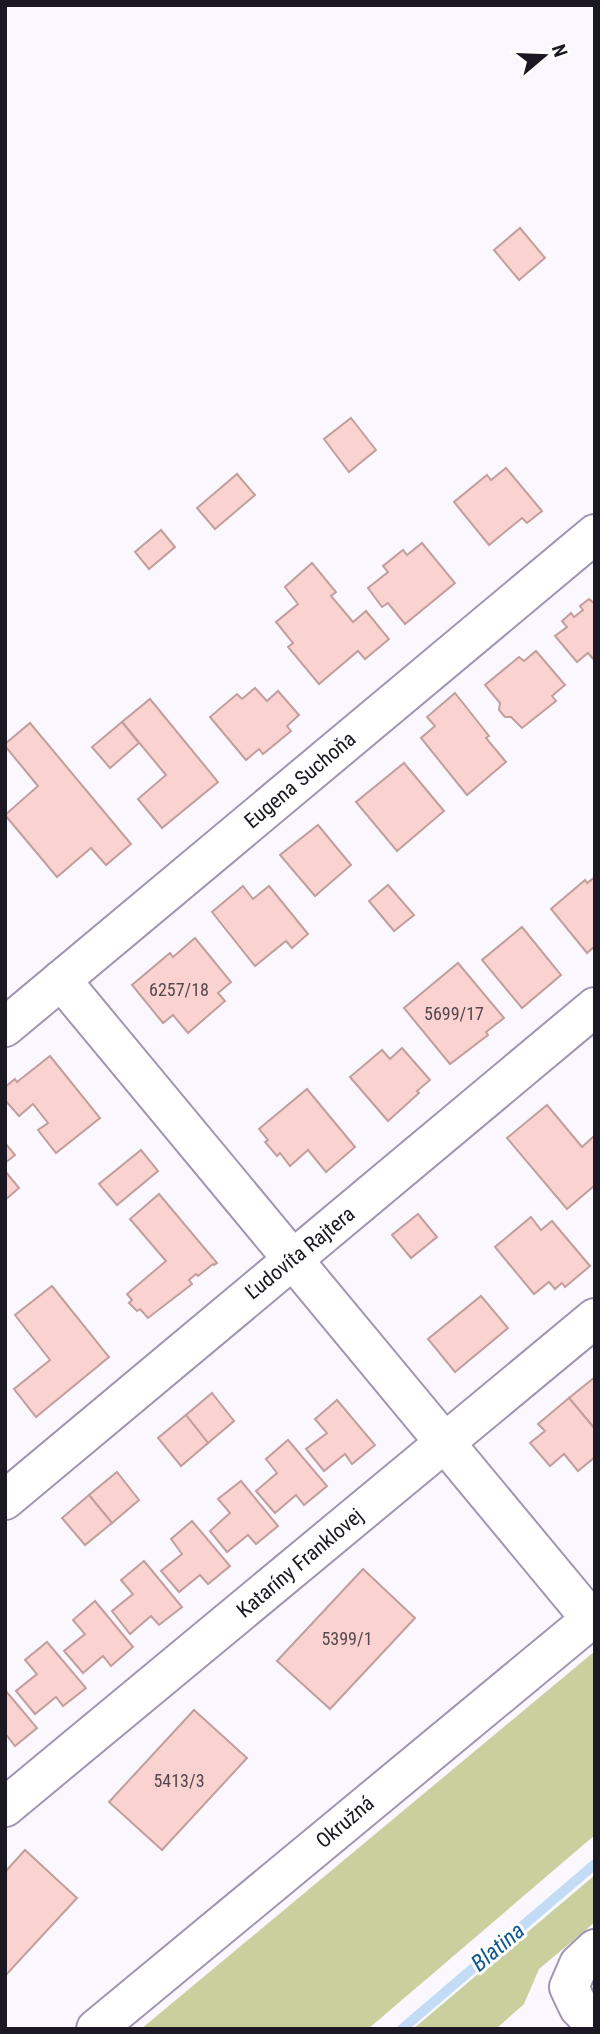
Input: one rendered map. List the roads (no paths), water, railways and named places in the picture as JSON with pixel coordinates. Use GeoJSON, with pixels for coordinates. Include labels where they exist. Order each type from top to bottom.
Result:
{"type":"FeatureCollection","features":[{"type":"Feature","properties":{"kind":"street","name":"Eugena Suchoňa"},"geometry":{"type":"LineString","coordinates":[[5,1027],[595,534]]}},
{"type":"Feature","properties":{"kind":"street"},"geometry":{"type":"LineString","coordinates":[[61,980],[593,1618]]}},
{"type":"Feature","properties":{"kind":"street","name":"Ľudovíta Rajtera"},"geometry":{"type":"LineString","coordinates":[[5,1500],[595,1007]]}},
{"type":"Feature","properties":{"kind":"street","name":"Kataríny Franklovej"},"geometry":{"type":"LineString","coordinates":[[5,1807],[595,1318]]}},
{"type":"Feature","properties":{"kind":"street","name":"Okružná"},"geometry":{"type":"LineString","coordinates":[[96,2029],[593,1618]]}},
{"type":"Feature","properties":{"kind":"street"},"geometry":{"type":"LineString","coordinates":[[595,1950],[579,1964],[569,1987],[579,2008],[595,2024]]}},
{"type":"Feature","properties":{"kind":"waterway","name":"Blatina"},"geometry":{"type":"LineString","coordinates":[[402,2029],[595,1864]]}}]}
